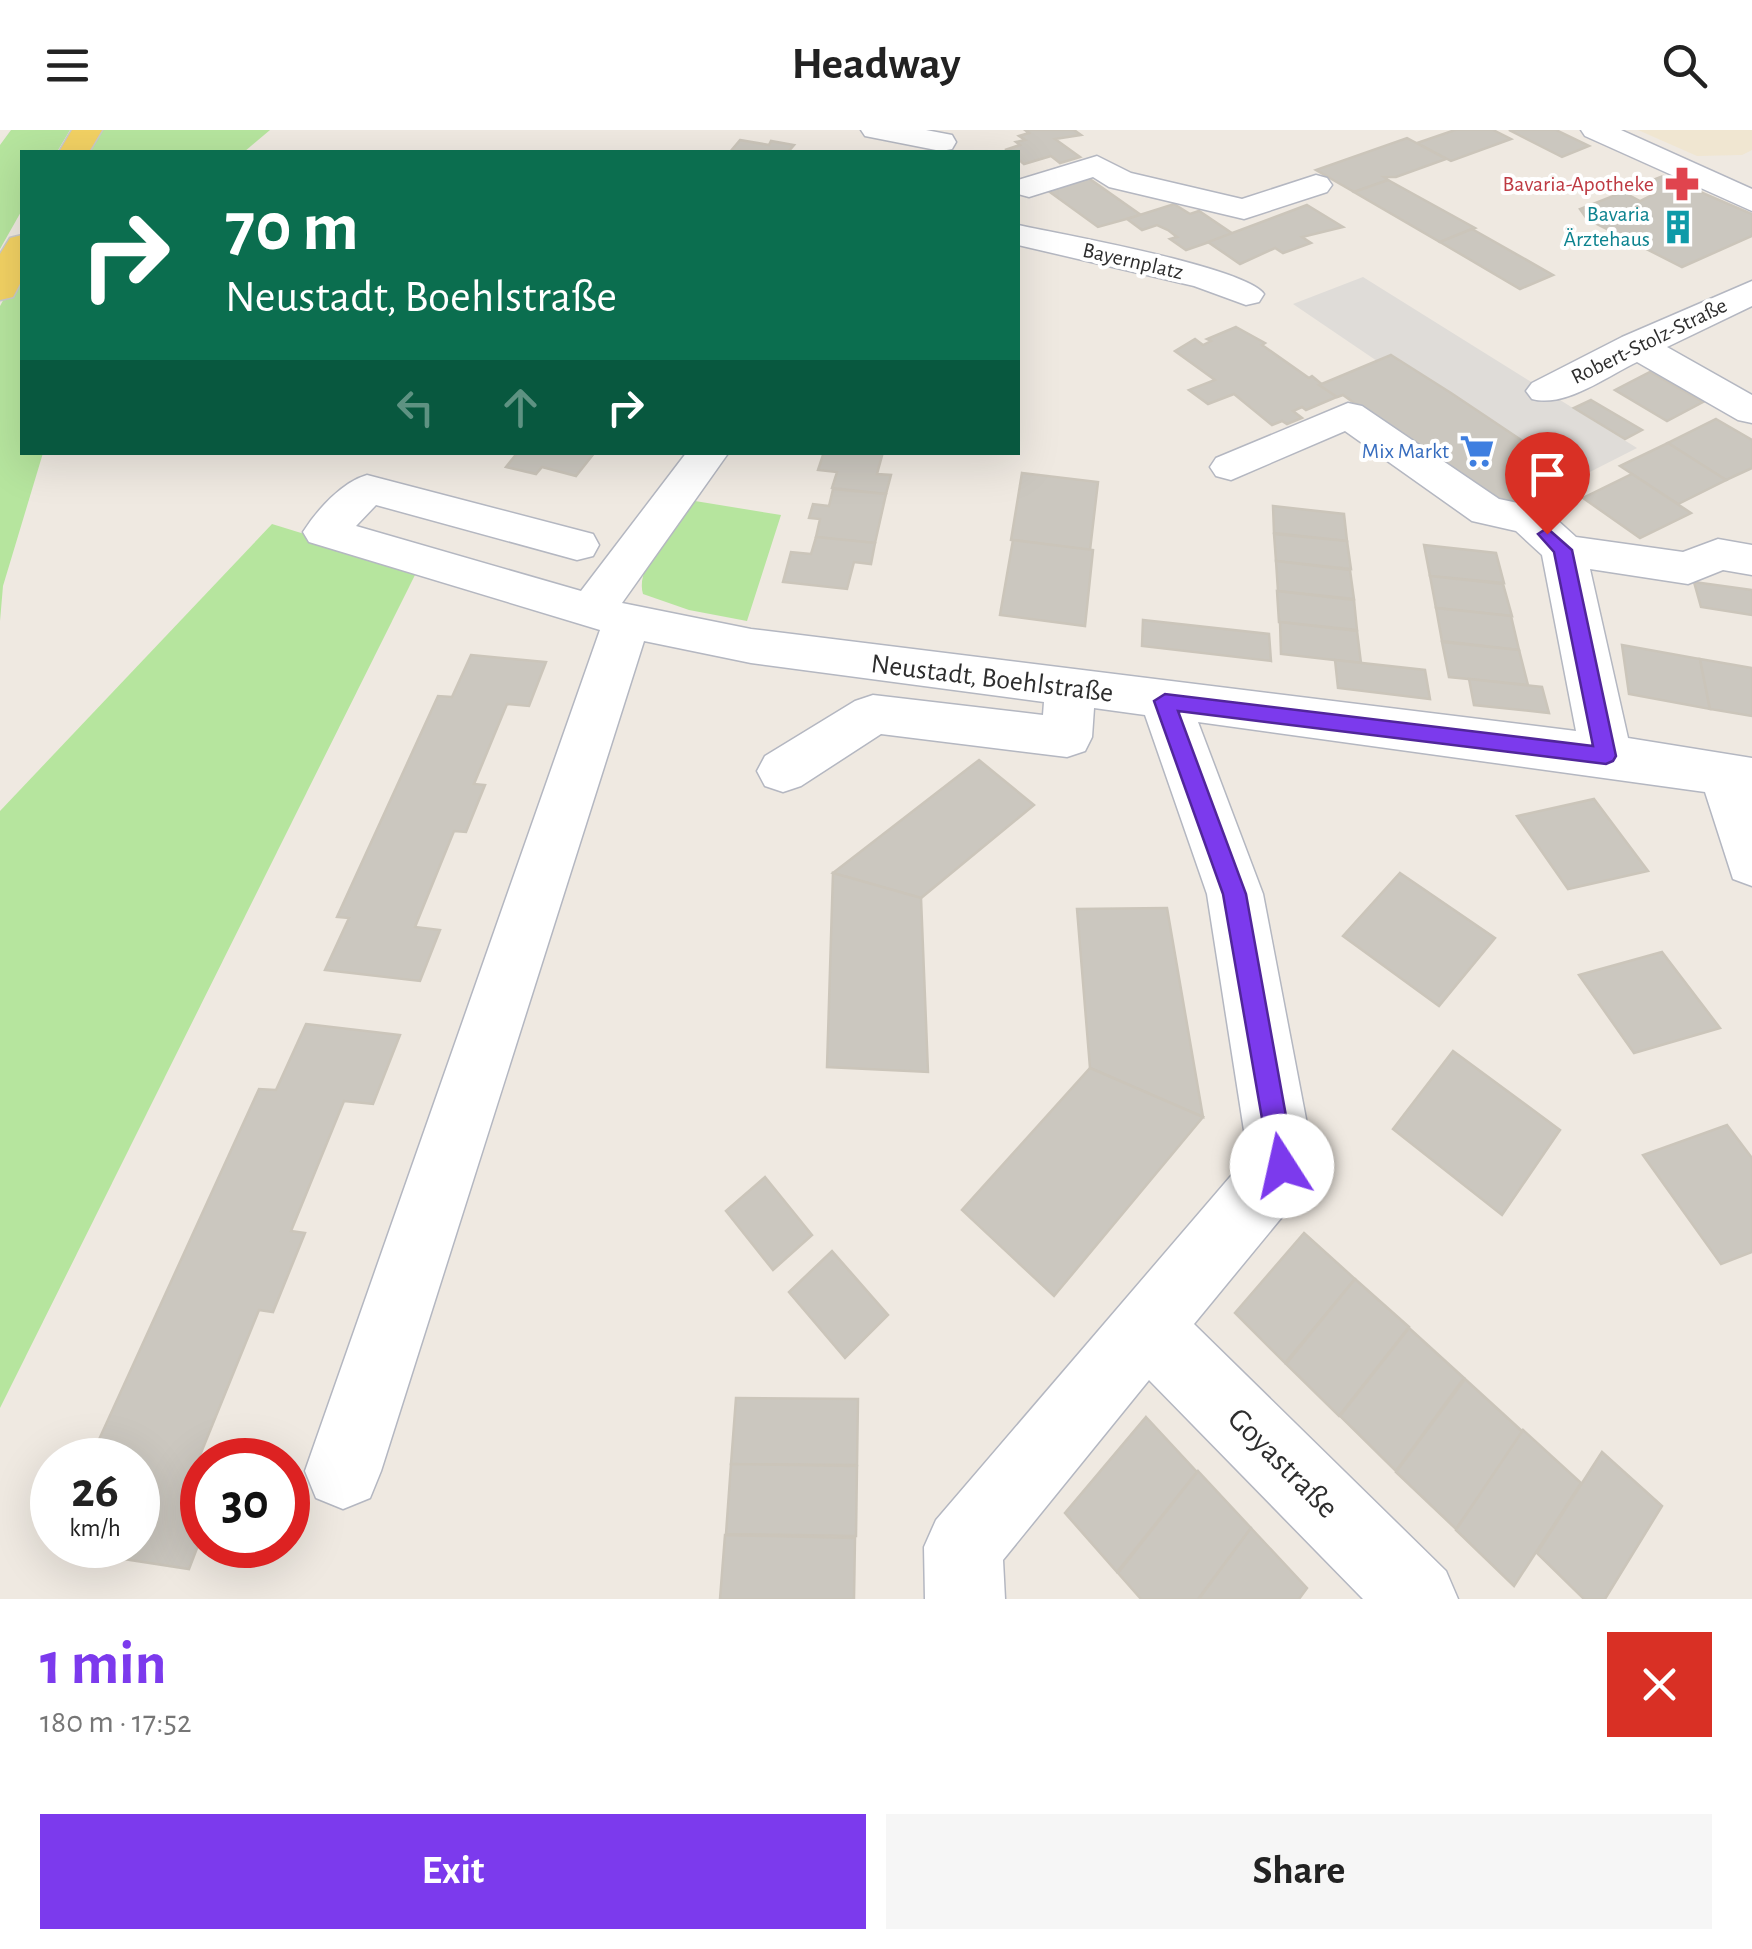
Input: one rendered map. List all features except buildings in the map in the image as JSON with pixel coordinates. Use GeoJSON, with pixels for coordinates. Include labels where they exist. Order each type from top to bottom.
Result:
{"type":"FeatureCollection","features":[{"type":"Feature","properties":{"kind":"main road"},"geometry":{"type":"LineString","coordinates":[[0,290],[20,249]]}},
{"type":"Feature","properties":{"kind":"street"},"geometry":{"type":"LineString","coordinates":[[876,130],[942,142]]}},
{"type":"Feature","properties":{"kind":"street"},"geometry":{"type":"LineString","coordinates":[[1596,130],[1752,200]]}},
{"type":"Feature","properties":{"kind":"street"},"geometry":{"type":"LineString","coordinates":[[1029,187],[1096,166],[1120,180],[1244,209],[1316,184]]}},
{"type":"Feature","properties":{"kind":"street","name":"Bayernplatz"},"geometry":{"type":"LineString","coordinates":[[1020,235],[1205,278],[1246,294]]}},
{"type":"Feature","properties":{"kind":"street","name":"Robert-Stolz-Straße"},"geometry":{"type":"LineString","coordinates":[[1546,391],[1752,292]]}},
{"type":"Feature","properties":{"kind":"street"},"geometry":{"type":"LineString","coordinates":[[1636,346],[1752,411]]}},
{"type":"Feature","properties":{"kind":"street"},"geometry":{"type":"LineString","coordinates":[[1231,468],[1348,415],[1487,511],[1547,534],[1688,568],[1718,554],[1752,560]]}},
{"type":"Feature","properties":{"kind":"street"},"geometry":{"type":"LineString","coordinates":[[342,1471],[609,616],[708,455]]}},
{"type":"Feature","properties":{"kind":"street","name":"Neustadt, Boehlstraße"},"geometry":{"type":"LineString","coordinates":[[577,545],[366,489],[325,532],[609,616],[751,646],[1739,776]]}},
{"type":"Feature","properties":{"kind":"street"},"geometry":{"type":"LineString","coordinates":[[1547,534],[1606,756]]}},
{"type":"Feature","properties":{"kind":"street"},"geometry":{"type":"LineString","coordinates":[[873,714],[886,665]]}},
{"type":"Feature","properties":{"kind":"street"},"geometry":{"type":"LineString","coordinates":[[783,771],[873,714],[1067,737],[1070,689]]}},
{"type":"Feature","properties":{"kind":"street"},"geometry":{"type":"LineString","coordinates":[[965,1599],[963,1548],[1282,1166],[1235,894],[1165,701]]}},
{"type":"Feature","properties":{"kind":"street"},"geometry":{"type":"LineString","coordinates":[[1739,776],[1752,864]]}},
{"type":"Feature","properties":{"kind":"street","name":"Goyastraße"},"geometry":{"type":"LineString","coordinates":[[1147,1327],[1418,1599]]}},
{"type":"Feature","properties":{"kind":"shaded area"},"geometry":{"type":"Polygon","coordinates":[[[1638,130],[1752,130],[1752,150],[1742,155],[1697,156],[1638,130]]]}},
{"type":"Feature","properties":{"kind":"shaded area"},"geometry":{"type":"Polygon","coordinates":[[[1363,277],[1637,448],[1578,478],[1392,355],[1377,361],[1293,304],[1363,277]]]}},
{"type":"Feature","properties":{"kind":"green space"},"geometry":{"type":"Polygon","coordinates":[[[11,130],[70,130],[58,150],[20,150],[20,214],[0,249],[0,145],[11,130]]]}},
{"type":"Feature","properties":{"kind":"green space"},"geometry":{"type":"Polygon","coordinates":[[[101,130],[270,130],[246,150],[89,150],[101,130]]]}},
{"type":"Feature","properties":{"kind":"green space"},"geometry":{"type":"Polygon","coordinates":[[[20,270],[20,455],[42,455],[3,586],[0,621],[0,306],[20,270]]]}},
{"type":"Feature","properties":{"kind":"green space"},"geometry":{"type":"Polygon","coordinates":[[[695,501],[781,515],[747,621],[689,610],[643,594],[642,583],[651,558],[695,501]]]}},
{"type":"Feature","properties":{"kind":"green space"},"geometry":{"type":"Polygon","coordinates":[[[272,524],[418,569],[0,1408],[0,811],[272,524]]]}},
{"type":"Feature","properties":{"kind":"place","name":"Bavaria-Apotheke"},"geometry":{"type":"Point","coordinates":[1682,184]}},
{"type":"Feature","properties":{"kind":"place","name":"Bavaria Ärztehaus"},"geometry":{"type":"Point","coordinates":[1678,227]}},
{"type":"Feature","properties":{"kind":"place","name":"Mix Markt"},"geometry":{"type":"Point","coordinates":[1477,451]}},
{"type":"Feature","properties":{"kind":"route"},"geometry":{"type":"LineString","coordinates":[[1282,1166],[1235,894],[1165,701],[1606,756],[1563,550],[1547,534]]}}]}
